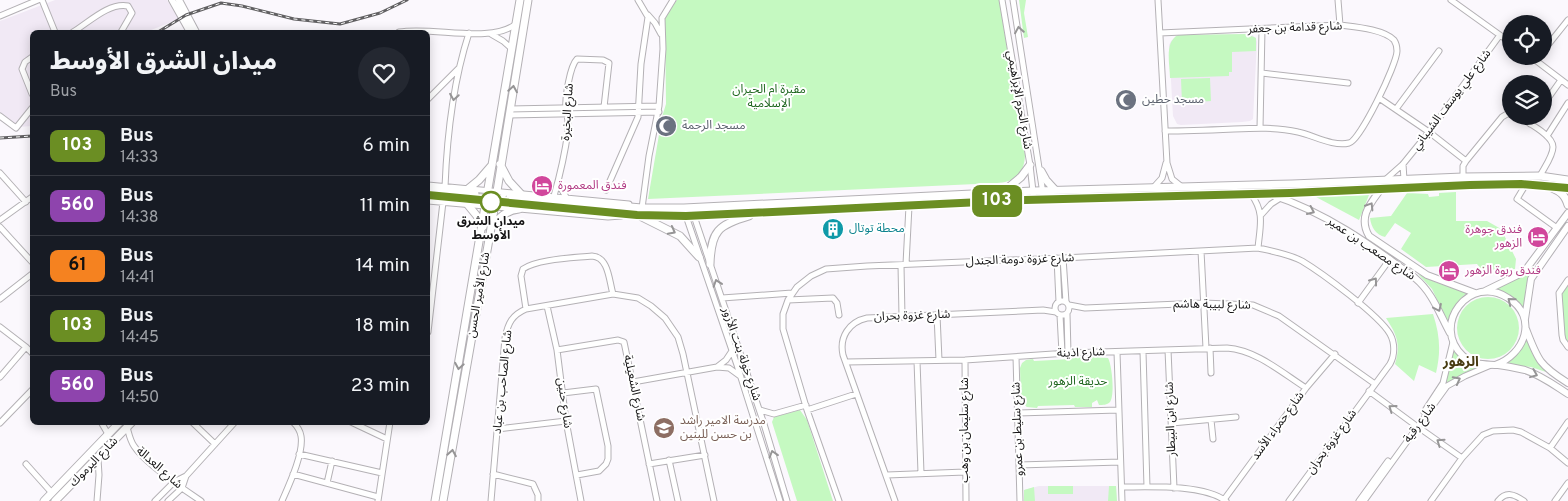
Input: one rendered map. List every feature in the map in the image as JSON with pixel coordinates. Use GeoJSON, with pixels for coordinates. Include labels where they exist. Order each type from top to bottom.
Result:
{"type":"FeatureCollection","features":[{"type":"Feature","properties":{"kind":"highway","name":"شارع الأمير الحسن"},"geometry":{"type":"LineString","coordinates":[[435,501],[483,227],[496,192],[497,164],[520,0]]}},
{"type":"Feature","properties":{"kind":"highway","name":"شارع الأمير الحسن"},"geometry":{"type":"LineString","coordinates":[[443,501],[491,228],[488,192],[510,112],[528,0]]}},
{"type":"Feature","properties":{"kind":"highway"},"geometry":{"type":"LineString","coordinates":[[468,189],[497,164],[521,194]]}},
{"type":"Feature","properties":{"kind":"highway"},"geometry":{"type":"LineString","coordinates":[[1002,193],[1013,185],[1030,164]]}},
{"type":"Feature","properties":{"kind":"highway"},"geometry":{"type":"LineString","coordinates":[[1040,171],[1056,191]]}},
{"type":"Feature","properties":{"kind":"highway","name":"شارع مصعب بن عمير"},"geometry":{"type":"LineString","coordinates":[[507,200],[688,208],[1042,191],[1463,177],[1540,176],[1568,180]]}},
{"type":"Feature","properties":{"kind":"highway","name":"شارع مصعب بن عمير"},"geometry":{"type":"LineString","coordinates":[[507,200],[634,215],[690,216],[1034,200],[1526,184],[1568,188]]}},
{"type":"Feature","properties":{"kind":"highway"},"geometry":{"type":"LineString","coordinates":[[1548,185],[1562,192],[1566,197],[1568,205]]}},
{"type":"Feature","properties":{"kind":"highway"},"geometry":{"type":"LineString","coordinates":[[430,190],[474,199]]}},
{"type":"Feature","properties":{"kind":"highway"},"geometry":{"type":"LineString","coordinates":[[430,195],[474,199]]}},
{"type":"Feature","properties":{"kind":"highway"},"geometry":{"type":"LineString","coordinates":[[474,199],[477,216],[483,227]]}},
{"type":"Feature","properties":{"kind":"highway"},"geometry":{"type":"LineString","coordinates":[[491,228],[504,214],[511,210],[519,209]]}},
{"type":"Feature","properties":{"kind":"highway"},"geometry":{"type":"LineString","coordinates":[[710,264],[711,247],[716,233],[735,220],[760,212]]}},
{"type":"Feature","properties":{"kind":"highway"},"geometry":{"type":"LineString","coordinates":[[634,215],[680,236],[699,257]]}},
{"type":"Feature","properties":{"kind":"highway","name":"شارع اليرموك"},"geometry":{"type":"LineString","coordinates":[[44,501],[117,425]]}},
{"type":"Feature","properties":{"kind":"highway","name":"شارع اليرموك"},"geometry":{"type":"LineString","coordinates":[[55,501],[130,425]]}},
{"type":"Feature","properties":{"kind":"main road"},"geometry":{"type":"LineString","coordinates":[[172,0],[189,30]]}},
{"type":"Feature","properties":{"kind":"main road"},"geometry":{"type":"LineString","coordinates":[[179,0],[195,30]]}},
{"type":"Feature","properties":{"kind":"main road"},"geometry":{"type":"LineString","coordinates":[[1381,189],[1365,214],[1365,229],[1369,236],[1426,275],[1475,293]]}},
{"type":"Feature","properties":{"kind":"main road","name":"شارع مصعب بن عمير"},"geometry":{"type":"LineString","coordinates":[[1266,193],[1324,217],[1390,260],[1422,284],[1429,291],[1451,334]]}},
{"type":"Feature","properties":{"kind":"main road"},"geometry":{"type":"LineString","coordinates":[[1493,365],[1503,362],[1517,352],[1524,337],[1531,278],[1560,231],[1568,213]]}},
{"type":"Feature","properties":{"kind":"main road"},"geometry":{"type":"LineString","coordinates":[[1568,226],[1560,231],[1524,272],[1466,298],[1453,314],[1451,334],[1457,349],[1468,360],[1476,364],[1514,368],[1532,373],[1546,379],[1568,394]]}},
{"type":"Feature","properties":{"kind":"main road"},"geometry":{"type":"LineString","coordinates":[[1485,291],[1494,292],[1511,299],[1518,306],[1542,364],[1547,370],[1568,383]]}},
{"type":"Feature","properties":{"kind":"street"},"geometry":{"type":"LineString","coordinates":[[0,16],[40,0],[54,30]]}},
{"type":"Feature","properties":{"kind":"street"},"geometry":{"type":"LineString","coordinates":[[638,0],[662,36]]}},
{"type":"Feature","properties":{"kind":"street"},"geometry":{"type":"LineString","coordinates":[[639,207],[659,109],[662,18],[674,0]]}},
{"type":"Feature","properties":{"kind":"street","name":"شارع الحرم الإبراهيمي"},"geometry":{"type":"LineString","coordinates":[[1002,0],[1030,164],[1034,200]]}},
{"type":"Feature","properties":{"kind":"street","name":"شارع الحرم الإبراهيمي"},"geometry":{"type":"LineString","coordinates":[[1013,0],[1044,200]]}},
{"type":"Feature","properties":{"kind":"street"},"geometry":{"type":"LineString","coordinates":[[1158,0],[1167,163],[1172,179],[1183,187]]}},
{"type":"Feature","properties":{"kind":"street"},"geometry":{"type":"LineString","coordinates":[[1338,0],[1340,25]]}},
{"type":"Feature","properties":{"kind":"street"},"geometry":{"type":"LineString","coordinates":[[1451,0],[1500,35]]}},
{"type":"Feature","properties":{"kind":"street"},"geometry":{"type":"LineString","coordinates":[[77,30],[106,11],[124,5],[128,6],[132,13],[121,30]]}},
{"type":"Feature","properties":{"kind":"street"},"geometry":{"type":"LineString","coordinates":[[606,190],[634,126],[638,109],[641,64],[648,19],[646,13]]}},
{"type":"Feature","properties":{"kind":"street"},"geometry":{"type":"LineString","coordinates":[[1552,40],[1568,20]]}},
{"type":"Feature","properties":{"kind":"street"},"geometry":{"type":"LineString","coordinates":[[430,30],[491,34],[508,29],[516,23]]}},
{"type":"Feature","properties":{"kind":"street","name":"شارع قدامة بن جعفر"},"geometry":{"type":"LineString","coordinates":[[1160,33],[1340,25],[1381,33],[1389,36],[1396,44],[1396,58],[1379,98],[1358,137],[1349,143],[1338,144],[1295,131],[1260,128],[1165,131]]}},
{"type":"Feature","properties":{"kind":"street"},"geometry":{"type":"LineString","coordinates":[[1260,128],[1262,29]]}},
{"type":"Feature","properties":{"kind":"street"},"geometry":{"type":"LineString","coordinates":[[445,187],[448,141],[459,68],[469,33]]}},
{"type":"Feature","properties":{"kind":"street"},"geometry":{"type":"LineString","coordinates":[[491,34],[512,49]]}},
{"type":"Feature","properties":{"kind":"street","name":"شارع علي يوسف الشيباني"},"geometry":{"type":"LineString","coordinates":[[1385,180],[1403,164],[1429,132],[1500,35]]}},
{"type":"Feature","properties":{"kind":"street"},"geometry":{"type":"LineString","coordinates":[[1396,109],[1439,51]]}},
{"type":"Feature","properties":{"kind":"street"},"geometry":{"type":"LineString","coordinates":[[30,58],[25,62],[22,69],[30,89]]}},
{"type":"Feature","properties":{"kind":"street","name":"شارع البخيرة"},"geometry":{"type":"LineString","coordinates":[[554,196],[567,134],[567,111],[573,65],[577,59],[603,60],[608,63],[604,107]]}},
{"type":"Feature","properties":{"kind":"street"},"geometry":{"type":"LineString","coordinates":[[1545,65],[1568,85]]}},
{"type":"Feature","properties":{"kind":"street"},"geometry":{"type":"LineString","coordinates":[[430,97],[459,68]]}},
{"type":"Feature","properties":{"kind":"street"},"geometry":{"type":"LineString","coordinates":[[1262,73],[1348,83]]}},
{"type":"Feature","properties":{"kind":"street"},"geometry":{"type":"LineString","coordinates":[[1552,93],[1561,80]]}},
{"type":"Feature","properties":{"kind":"street"},"geometry":{"type":"LineString","coordinates":[[1379,98],[1429,132],[1466,161]]}},
{"type":"Feature","properties":{"kind":"street"},"geometry":{"type":"LineString","coordinates":[[1547,136],[1568,103]]}},
{"type":"Feature","properties":{"kind":"street"},"geometry":{"type":"LineString","coordinates":[[567,111],[604,107],[638,109]]}},
{"type":"Feature","properties":{"kind":"street"},"geometry":{"type":"LineString","coordinates":[[510,112],[659,109]]}},
{"type":"Feature","properties":{"kind":"street"},"geometry":{"type":"LineString","coordinates":[[0,116],[16,128],[30,110]]}},
{"type":"Feature","properties":{"kind":"street"},"geometry":{"type":"LineString","coordinates":[[1463,177],[1463,166],[1466,161],[1502,117]]}},
{"type":"Feature","properties":{"kind":"street"},"geometry":{"type":"LineString","coordinates":[[1531,125],[1552,141],[1552,151],[1540,176]]}},
{"type":"Feature","properties":{"kind":"street"},"geometry":{"type":"LineString","coordinates":[[1152,188],[1162,178],[1167,163]]}},
{"type":"Feature","properties":{"kind":"street","name":"شارع علي يوسف الشيباني"},"geometry":{"type":"LineString","coordinates":[[1403,164],[1404,180]]}},
{"type":"Feature","properties":{"kind":"street"},"geometry":{"type":"LineString","coordinates":[[0,173],[26,202]]}},
{"type":"Feature","properties":{"kind":"street"},"geometry":{"type":"LineString","coordinates":[[558,183],[566,197]]}},
{"type":"Feature","properties":{"kind":"street"},"geometry":{"type":"LineString","coordinates":[[1526,184],[1517,199],[1568,239]]}},
{"type":"Feature","properties":{"kind":"street"},"geometry":{"type":"LineString","coordinates":[[430,185],[468,189],[474,199],[490,206]]}},
{"type":"Feature","properties":{"kind":"street"},"geometry":{"type":"LineString","coordinates":[[430,201],[474,199],[488,192]]}},
{"type":"Feature","properties":{"kind":"street","name":"شارع مصعب بن عمير"},"geometry":{"type":"LineString","coordinates":[[488,192],[496,192],[519,209],[608,217],[634,215]]}},
{"type":"Feature","properties":{"kind":"street"},"geometry":{"type":"LineString","coordinates":[[1262,215],[1271,204],[1290,193]]}},
{"type":"Feature","properties":{"kind":"street","name":"شارع مصعب بن عمير"},"geometry":{"type":"LineString","coordinates":[[490,206],[521,194],[621,202],[639,207]]}},
{"type":"Feature","properties":{"kind":"street"},"geometry":{"type":"LineString","coordinates":[[1251,194],[1257,202],[1262,215],[1258,248]]}},
{"type":"Feature","properties":{"kind":"street"},"geometry":{"type":"LineString","coordinates":[[0,220],[30,199]]}},
{"type":"Feature","properties":{"kind":"street"},"geometry":{"type":"LineString","coordinates":[[430,297],[443,202]]}},
{"type":"Feature","properties":{"kind":"street"},"geometry":{"type":"LineString","coordinates":[[902,317],[908,206]]}},
{"type":"Feature","properties":{"kind":"street","name":"شارع خولة بنت الأزور"},"geometry":{"type":"LineString","coordinates":[[688,208],[699,257],[732,351],[780,501]]}},
{"type":"Feature","properties":{"kind":"street","name":"شارع خولة بنت الأزور"},"geometry":{"type":"LineString","coordinates":[[690,216],[722,298],[760,410],[787,501]]}},
{"type":"Feature","properties":{"kind":"street"},"geometry":{"type":"LineString","coordinates":[[0,227],[30,260]]}},
{"type":"Feature","properties":{"kind":"street","name":"شارع غزوة دومة الجندل"},"geometry":{"type":"LineString","coordinates":[[839,501],[806,408],[783,329],[783,314],[792,293],[812,276],[826,269],[1258,248],[1280,253],[1301,261],[1358,303],[1386,329],[1393,342],[1392,359],[1375,384]]}},
{"type":"Feature","properties":{"kind":"street"},"geometry":{"type":"LineString","coordinates":[[1201,251],[1203,303],[1211,372]]}},
{"type":"Feature","properties":{"kind":"street"},"geometry":{"type":"LineString","coordinates":[[613,294],[603,261],[592,256],[542,262],[526,266],[521,276],[526,310],[613,294],[638,298],[665,318],[678,337],[688,372],[714,501]]}},
{"type":"Feature","properties":{"kind":"street"},"geometry":{"type":"LineString","coordinates":[[1057,258],[1057,303],[1065,353]]}},
{"type":"Feature","properties":{"kind":"street"},"geometry":{"type":"LineString","coordinates":[[1063,258],[1068,313],[1065,353]]}},
{"type":"Feature","properties":{"kind":"street"},"geometry":{"type":"LineString","coordinates":[[1358,303],[1390,260]]}},
{"type":"Feature","properties":{"kind":"street"},"geometry":{"type":"LineString","coordinates":[[0,298],[30,276]]}},
{"type":"Feature","properties":{"kind":"street"},"geometry":{"type":"LineString","coordinates":[[1568,280],[1560,290],[1559,296],[1563,340],[1568,347]]}},
{"type":"Feature","properties":{"kind":"street"},"geometry":{"type":"LineString","coordinates":[[722,298],[792,293]]}},
{"type":"Feature","properties":{"kind":"street"},"geometry":{"type":"LineString","coordinates":[[788,300],[833,298],[838,303],[838,315]]}},
{"type":"Feature","properties":{"kind":"street","name":"شارع لبيبة هاشم"},"geometry":{"type":"LineString","coordinates":[[1057,303],[1067,303],[1085,308]]}},
{"type":"Feature","properties":{"kind":"street","name":"شارع غزوة بحران"},"geometry":{"type":"LineString","coordinates":[[1043,310],[1057,303]]}},
{"type":"Feature","properties":{"kind":"street","name":"شارع لبيبة هاشم"},"geometry":{"type":"LineString","coordinates":[[1058,313],[1068,313],[1085,308],[1203,303],[1246,304],[1263,307],[1335,354],[1375,384]]}},
{"type":"Feature","properties":{"kind":"street","name":"شارع حنين"},"geometry":{"type":"LineString","coordinates":[[547,306],[557,350],[566,421],[581,501]]}},
{"type":"Feature","properties":{"kind":"street","name":"شارع الصاحب بن عباد"},"geometry":{"type":"LineString","coordinates":[[491,501],[507,329],[512,317],[526,310]]}},
{"type":"Feature","properties":{"kind":"street","name":"شارع غزوة بحران"},"geometry":{"type":"LineString","coordinates":[[895,501],[843,355],[842,344],[846,331],[854,323],[867,318],[1043,310],[1058,313]]}},
{"type":"Feature","properties":{"kind":"street"},"geometry":{"type":"LineString","coordinates":[[937,315],[939,360]]}},
{"type":"Feature","properties":{"kind":"street"},"geometry":{"type":"LineString","coordinates":[[0,327],[30,351]]}},
{"type":"Feature","properties":{"kind":"street","name":"شارع الشعيلية"},"geometry":{"type":"LineString","coordinates":[[557,350],[622,340],[625,345],[657,501]]}},
{"type":"Feature","properties":{"kind":"street","name":"شارع رقية"},"geometry":{"type":"LineString","coordinates":[[1364,501],[1443,383],[1453,342]]}},
{"type":"Feature","properties":{"kind":"street"},"geometry":{"type":"LineString","coordinates":[[0,377],[26,348]]}},
{"type":"Feature","properties":{"kind":"street","name":"شارع اذينة"},"geometry":{"type":"LineString","coordinates":[[846,362],[965,360],[1065,353],[1235,348],[1246,351],[1306,388]]}},
{"type":"Feature","properties":{"kind":"street","name":"شارع ابن البيطار"},"geometry":{"type":"LineString","coordinates":[[1168,350],[1174,488]]}},
{"type":"Feature","properties":{"kind":"street"},"geometry":{"type":"LineString","coordinates":[[717,367],[726,360],[732,351]]}},
{"type":"Feature","properties":{"kind":"street"},"geometry":{"type":"LineString","coordinates":[[1117,352],[1122,501]]}},
{"type":"Feature","properties":{"kind":"street"},"geometry":{"type":"LineString","coordinates":[[1143,352],[1147,487]]}},
{"type":"Feature","properties":{"kind":"street","name":"شارع حمراء الأسد"},"geometry":{"type":"LineString","coordinates":[[1224,500],[1306,388],[1335,354]]}},
{"type":"Feature","properties":{"kind":"street","name":"شارع سليط بن عمرو"},"geometry":{"type":"LineString","coordinates":[[1016,357],[1020,501]]}},
{"type":"Feature","properties":{"kind":"street","name":"شارع سليمان بن وهب"},"geometry":{"type":"LineString","coordinates":[[965,360],[966,501]]}},
{"type":"Feature","properties":{"kind":"street"},"geometry":{"type":"LineString","coordinates":[[917,361],[921,473]]}},
{"type":"Feature","properties":{"kind":"street","name":"شارع رقية"},"geometry":{"type":"LineString","coordinates":[[1359,501],[1447,386],[1465,376],[1493,365]]}},
{"type":"Feature","properties":{"kind":"street"},"geometry":{"type":"LineString","coordinates":[[633,382],[717,367],[729,368],[740,376]]}},
{"type":"Feature","properties":{"kind":"street","name":"شارع غزوة بحران"},"geometry":{"type":"LineString","coordinates":[[1289,501],[1375,384]]}},
{"type":"Feature","properties":{"kind":"street"},"geometry":{"type":"LineString","coordinates":[[563,392],[596,389],[608,446],[608,459],[602,468],[598,471],[577,475]]}},
{"type":"Feature","properties":{"kind":"street"},"geometry":{"type":"LineString","coordinates":[[1369,391],[1462,458]]}},
{"type":"Feature","properties":{"kind":"street"},"geometry":{"type":"LineString","coordinates":[[0,423],[30,392]]}},
{"type":"Feature","properties":{"kind":"street"},"geometry":{"type":"LineString","coordinates":[[760,410],[774,414],[806,408],[856,394]]}},
{"type":"Feature","properties":{"kind":"street"},"geometry":{"type":"LineString","coordinates":[[1018,413],[1118,410]]}},
{"type":"Feature","properties":{"kind":"street"},"geometry":{"type":"LineString","coordinates":[[764,424],[774,414]]}},
{"type":"Feature","properties":{"kind":"street"},"geometry":{"type":"LineString","coordinates":[[1172,423],[1236,417]]}},
{"type":"Feature","properties":{"kind":"street"},"geometry":{"type":"LineString","coordinates":[[1211,420],[1213,439]]}},
{"type":"Feature","properties":{"kind":"street"},"geometry":{"type":"LineString","coordinates":[[498,429],[566,421]]}},
{"type":"Feature","properties":{"kind":"street"},"geometry":{"type":"LineString","coordinates":[[1550,448],[1568,422]]}},
{"type":"Feature","properties":{"kind":"street"},"geometry":{"type":"LineString","coordinates":[[103,425],[108,434]]}},
{"type":"Feature","properties":{"kind":"street","name":"شارع العدالة"},"geometry":{"type":"LineString","coordinates":[[130,425],[131,440],[140,454],[201,501]]}},
{"type":"Feature","properties":{"kind":"street"},"geometry":{"type":"LineString","coordinates":[[195,425],[215,444]]}},
{"type":"Feature","properties":{"kind":"street"},"geometry":{"type":"LineString","coordinates":[[154,501],[174,482],[186,476],[233,425]]}},
{"type":"Feature","properties":{"kind":"street"},"geometry":{"type":"LineString","coordinates":[[282,501],[299,454],[301,438],[295,425]]}},
{"type":"Feature","properties":{"kind":"street"},"geometry":{"type":"LineString","coordinates":[[357,425],[387,439]]}},
{"type":"Feature","properties":{"kind":"street"},"geometry":{"type":"LineString","coordinates":[[293,474],[378,499],[389,425]]}},
{"type":"Feature","properties":{"kind":"street"},"geometry":{"type":"LineString","coordinates":[[1430,501],[1462,458],[1484,435],[1503,430],[1521,432],[1550,448],[1568,463]]}},
{"type":"Feature","properties":{"kind":"street"},"geometry":{"type":"LineString","coordinates":[[299,454],[382,473]]}},
{"type":"Feature","properties":{"kind":"street"},"geometry":{"type":"LineString","coordinates":[[649,464],[705,454]]}},
{"type":"Feature","properties":{"kind":"street"},"geometry":{"type":"LineString","coordinates":[[97,501],[98,459]]}},
{"type":"Feature","properties":{"kind":"street"},"geometry":{"type":"LineString","coordinates":[[669,460],[678,501]]}},
{"type":"Feature","properties":{"kind":"street"},"geometry":{"type":"LineString","coordinates":[[327,484],[332,462]]}},
{"type":"Feature","properties":{"kind":"street"},"geometry":{"type":"LineString","coordinates":[[1019,465],[1120,462]]}},
{"type":"Feature","properties":{"kind":"street"},"geometry":{"type":"LineString","coordinates":[[26,464],[52,493]]}},
{"type":"Feature","properties":{"kind":"street"},"geometry":{"type":"LineString","coordinates":[[887,475],[965,472]]}},
{"type":"Feature","properties":{"kind":"street"},"geometry":{"type":"LineString","coordinates":[[493,474],[533,484],[538,495],[538,501]]}},
{"type":"Feature","properties":{"kind":"street"},"geometry":{"type":"LineString","coordinates":[[168,501],[182,488],[186,476]]}},
{"type":"Feature","properties":{"kind":"street"},"geometry":{"type":"LineString","coordinates":[[1555,501],[1568,483]]}},
{"type":"Feature","properties":{"kind":"street"},"geometry":{"type":"LineString","coordinates":[[1122,487],[1174,488],[1211,492],[1224,500]]}},
{"type":"Feature","properties":{"kind":"street"},"geometry":{"type":"LineString","coordinates":[[1498,501],[1505,494],[1510,494],[1524,501]]}},
{"type":"Feature","properties":{"kind":"shaded area"},"geometry":{"type":"Polygon","coordinates":[[[55,0],[167,0],[179,19],[151,30],[30,30],[30,126],[18,127],[0,114],[0,21],[55,0]]]}},
{"type":"Feature","properties":{"kind":"shaded area"},"geometry":{"type":"Polygon","coordinates":[[[1247,34],[1256,38],[1257,42],[1253,119],[1242,122],[1177,124],[1173,116],[1169,45],[1171,41],[1178,35],[1247,34]]]}},
{"type":"Feature","properties":{"kind":"shaded area"},"geometry":{"type":"Polygon","coordinates":[[[1039,486],[1116,486],[1117,501],[1024,501],[1024,490],[1039,486]]]}},
{"type":"Feature","properties":{"kind":"green space","name":"مقبرة ام الحيران الإسلامية"},"geometry":{"type":"Polygon","coordinates":[[[677,0],[999,0],[1025,155],[1024,165],[1015,178],[1002,183],[648,199],[662,117],[666,104],[665,17],[677,0]]]}},
{"type":"Feature","properties":{"kind":"green space"},"geometry":{"type":"Polygon","coordinates":[[[1019,0],[1026,0],[1024,13],[1028,37],[1024,38],[1019,0]]]}},
{"type":"Feature","properties":{"kind":"green space"},"geometry":{"type":"Polygon","coordinates":[[[1247,34],[1256,38],[1256,51],[1232,52],[1232,72],[1229,72],[1229,76],[1170,78],[1169,48],[1174,38],[1178,35],[1247,34]]]}},
{"type":"Feature","properties":{"kind":"green space"},"geometry":{"type":"Polygon","coordinates":[[[1210,78],[1211,101],[1182,103],[1181,79],[1210,78]]]}},
{"type":"Feature","properties":{"kind":"green space"},"geometry":{"type":"Polygon","coordinates":[[[1456,192],[1456,221],[1487,221],[1501,229],[1516,259],[1515,269],[1482,270],[1477,264],[1426,267],[1401,249],[1411,233],[1395,223],[1385,237],[1374,230],[1371,224],[1370,218],[1391,216],[1407,193],[1428,194],[1429,197],[1439,196],[1439,193],[1456,192]]]}},
{"type":"Feature","properties":{"kind":"green space"},"geometry":{"type":"Polygon","coordinates":[[[1369,195],[1359,220],[1316,197],[1369,195]]]}},
{"type":"Feature","properties":{"kind":"green space"},"geometry":{"type":"Polygon","coordinates":[[[1534,264],[1526,286],[1524,310],[1511,296],[1494,289],[1521,275],[1534,264]]]}},
{"type":"Feature","properties":{"kind":"green space"},"geometry":{"type":"Polygon","coordinates":[[[1418,274],[1435,282],[1468,292],[1455,306],[1449,324],[1432,289],[1418,274]]]}},
{"type":"Feature","properties":{"kind":"green space"},"geometry":{"type":"Polygon","coordinates":[[[1568,283],[1568,345],[1560,335],[1562,291],[1568,283]]]}},
{"type":"Feature","properties":{"kind":"green space"},"geometry":{"type":"Polygon","coordinates":[[[1482,297],[1494,297],[1510,306],[1517,316],[1519,328],[1517,340],[1510,350],[1494,359],[1482,359],[1471,354],[1462,345],[1457,334],[1457,322],[1462,311],[1471,302],[1482,297]]]}},
{"type":"Feature","properties":{"kind":"green space"},"geometry":{"type":"Polygon","coordinates":[[[1433,314],[1439,344],[1436,373],[1419,365],[1414,381],[1395,364],[1398,345],[1393,330],[1386,318],[1433,314]]]}},
{"type":"Feature","properties":{"kind":"green space"},"geometry":{"type":"Polygon","coordinates":[[[1527,337],[1533,355],[1546,372],[1531,367],[1507,364],[1522,349],[1527,337]]]}},
{"type":"Feature","properties":{"kind":"green space"},"geometry":{"type":"Polygon","coordinates":[[[1453,350],[1477,370],[1446,383],[1453,350]]]}},
{"type":"Feature","properties":{"kind":"green space","name":"حديقة الزهور"},"geometry":{"type":"Polygon","coordinates":[[[1072,357],[1083,357],[1085,359],[1090,357],[1108,358],[1112,380],[1112,398],[1110,402],[1099,405],[1097,400],[1092,403],[1092,407],[1075,407],[1074,405],[1038,406],[1037,408],[1027,407],[1021,402],[1020,368],[1022,363],[1033,359],[1034,361],[1072,359],[1072,357]]]}},
{"type":"Feature","properties":{"kind":"green space"},"geometry":{"type":"Polygon","coordinates":[[[800,410],[807,420],[833,501],[797,501],[772,422],[774,417],[800,410]]]}},
{"type":"Feature","properties":{"kind":"green space"},"geometry":{"type":"Polygon","coordinates":[[[1048,486],[1073,486],[1073,494],[1048,494],[1048,486]]]}},
{"type":"Feature","properties":{"kind":"green space"},"geometry":{"type":"Polygon","coordinates":[[[1109,486],[1116,486],[1117,501],[1108,501],[1109,486]]]}},
{"type":"Feature","properties":{"kind":"green space"},"geometry":{"type":"Polygon","coordinates":[[[1034,487],[1035,501],[1024,501],[1024,490],[1034,487]]]}},
{"type":"Feature","properties":{"kind":"tunnel"},"geometry":{"type":"LineString","coordinates":[[475,194],[502,196]]}},
{"type":"Feature","properties":{"kind":"tunnel"},"geometry":{"type":"LineString","coordinates":[[474,200],[499,203]]}},
{"type":"Feature","properties":{"kind":"railway"},"geometry":{"type":"LineString","coordinates":[[161,30],[186,15],[221,3],[242,6],[294,19],[340,24],[380,13],[407,0]]}},
{"type":"Feature","properties":{"kind":"railway"},"geometry":{"type":"LineString","coordinates":[[0,138],[30,136]]}},
{"type":"Feature","properties":{"kind":"bus line","name":"103"},"geometry":{"type":"LineString","coordinates":[[430,195],[637,215],[686,216],[1025,200],[1290,193],[1470,185],[1521,184],[1568,188]]}},
{"type":"Feature","properties":{"kind":"place","name":"مسجد حطين"},"geometry":{"type":"Point","coordinates":[1126,100]}},
{"type":"Feature","properties":{"kind":"place","name":"مسجد الرحمة"},"geometry":{"type":"Point","coordinates":[666,126]}},
{"type":"Feature","properties":{"kind":"place","name":"فندق المعمورة"},"geometry":{"type":"Point","coordinates":[542,186]}},
{"type":"Feature","properties":{"kind":"place","name":"ميدان الشرق الأوسط"},"geometry":{"type":"Point","coordinates":[491,202]}},
{"type":"Feature","properties":{"kind":"place","name":"محطة توتال"},"geometry":{"type":"Point","coordinates":[833,229]}},
{"type":"Feature","properties":{"kind":"place","name":"فندق جوهرة الزهور"},"geometry":{"type":"Point","coordinates":[1538,237]}},
{"type":"Feature","properties":{"kind":"place","name":"فندق ربوة الزهور"},"geometry":{"type":"Point","coordinates":[1449,271]}},
{"type":"Feature","properties":{"kind":"place","name":"مدرسة الامير راشد بن حسن للبنين"},"geometry":{"type":"Point","coordinates":[664,428]}},
{"type":"Feature","properties":{"kind":"district","name":"الزهور"},"geometry":{"type":"Point","coordinates":[1461,362]}}]}
